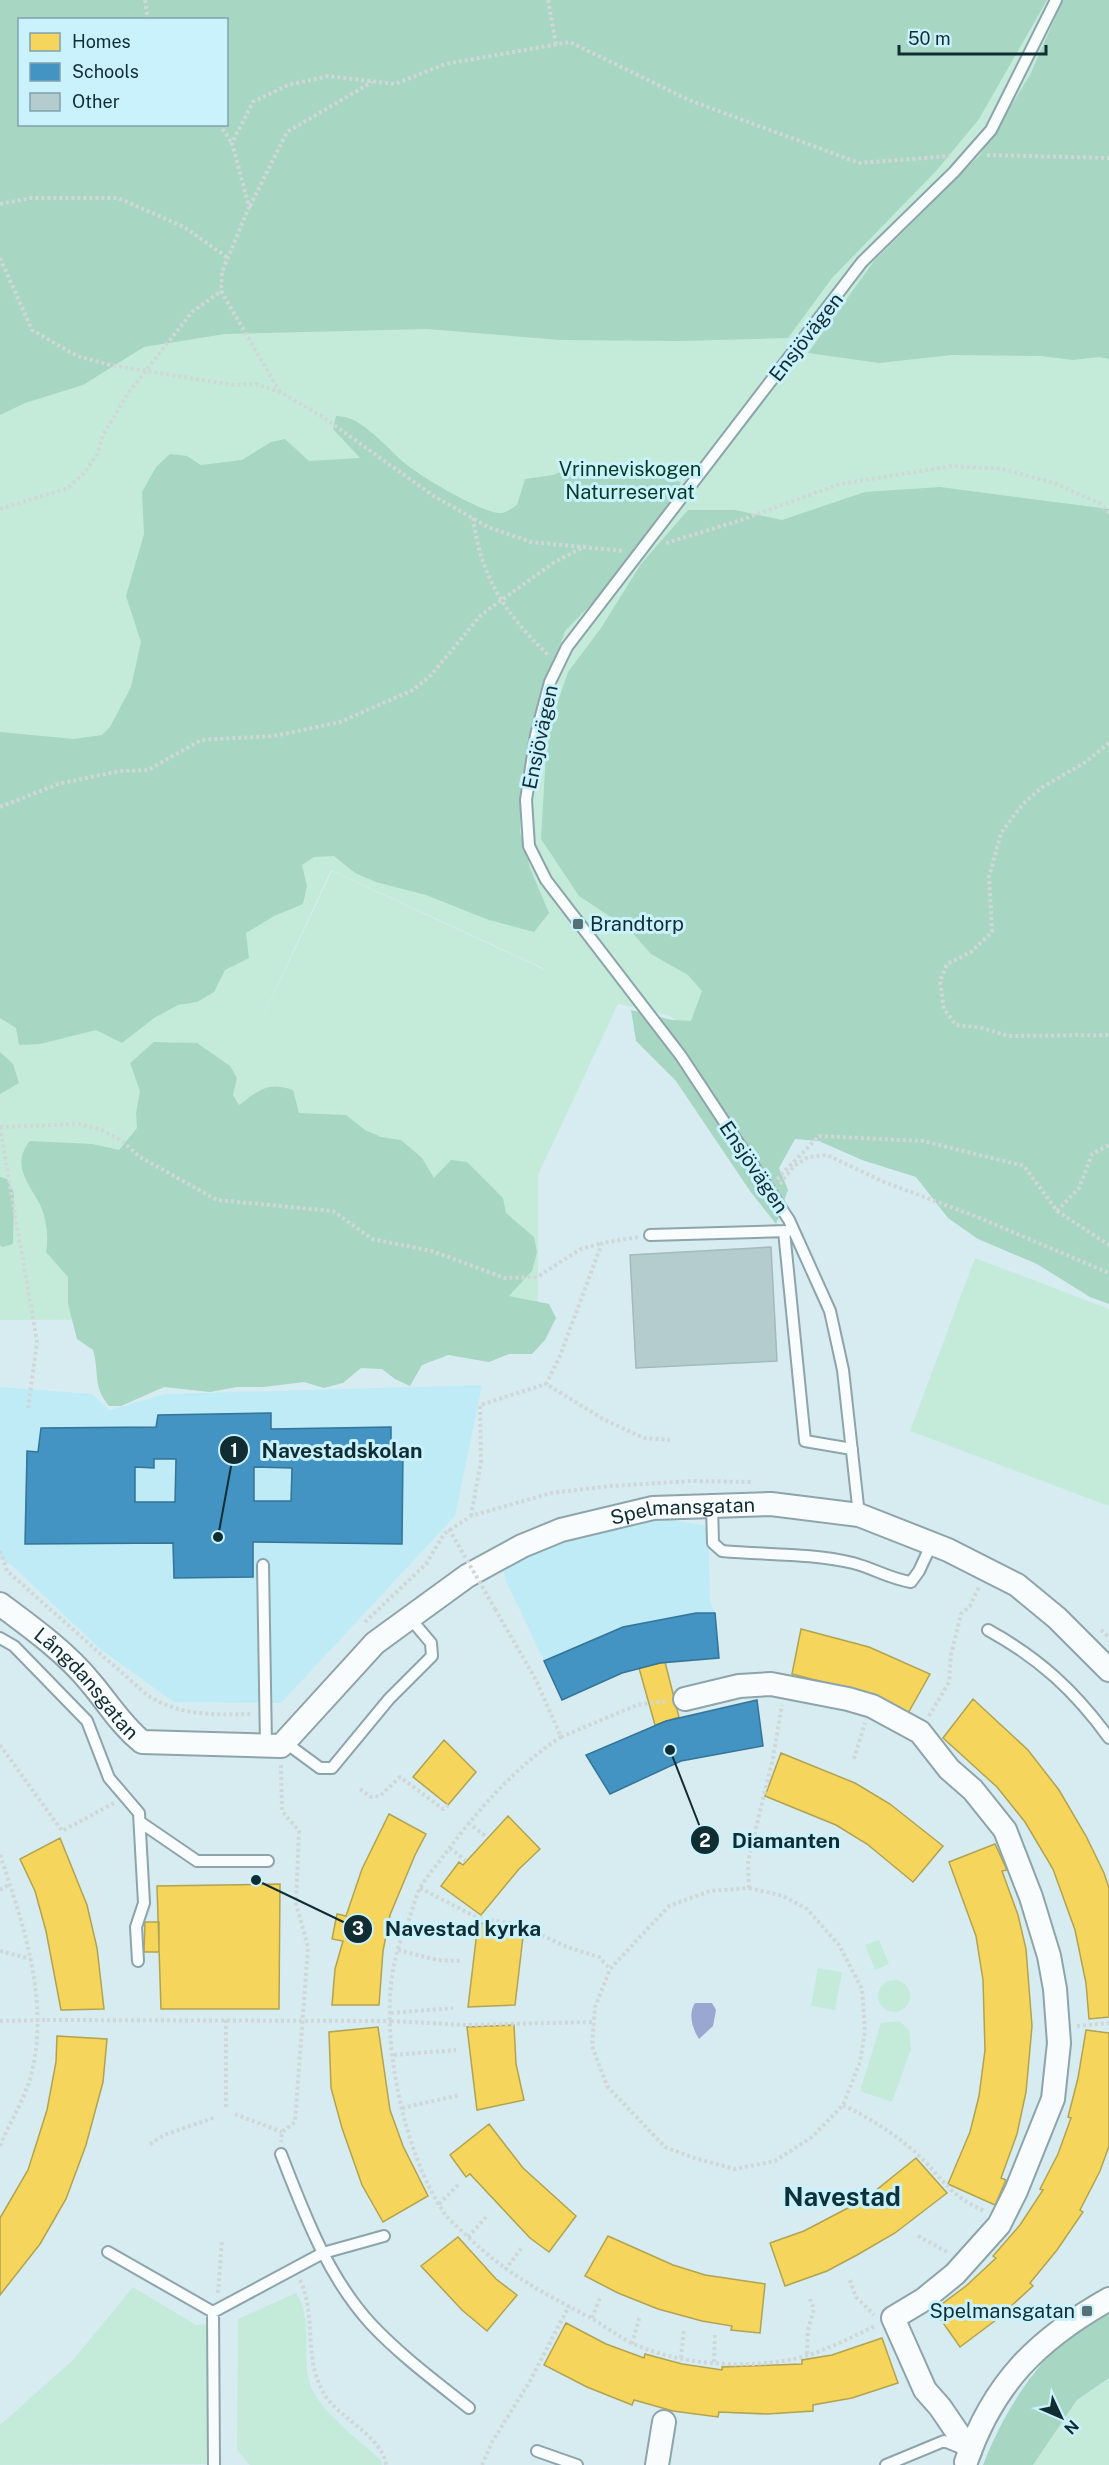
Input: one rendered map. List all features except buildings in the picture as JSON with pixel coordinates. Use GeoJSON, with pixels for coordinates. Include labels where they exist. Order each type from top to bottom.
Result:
{"type":"FeatureCollection","features":[{"type":"Feature","properties":{"kind":"street","name":"Spelmansgatan"},"geometry":{"type":"LineString","coordinates":[[278,1745],[375,1643],[481,1568],[522,1546],[561,1530],[653,1508],[771,1504],[859,1515],[932,1543],[989,1569],[1017,1585],[1057,1618],[1109,1670]]}},
{"type":"Feature","properties":{"kind":"street","name":"Långdansgatan"},"geometry":{"type":"LineString","coordinates":[[0,1604],[83,1675],[127,1730],[142,1742],[278,1745]]}},
{"type":"Feature","properties":{"kind":"street"},"geometry":{"type":"LineString","coordinates":[[685,1699],[739,1686],[771,1684],[849,1699],[872,1706],[920,1732],[949,1769],[973,1790],[1005,1830],[1017,1857],[1019,1870],[1031,1897],[1049,1956],[1059,2043],[1053,2099],[1016,2192],[1002,2218],[966,2262],[923,2300],[893,2318],[926,2390],[940,2407],[967,2458]]}},
{"type":"Feature","properties":{"kind":"street"},"geometry":{"type":"LineString","coordinates":[[967,2458],[1002,2388],[1031,2354],[1065,2325],[1109,2299]]}},
{"type":"Feature","properties":{"kind":"street"},"geometry":{"type":"LineString","coordinates":[[657,2465],[664,2422]]}},
{"type":"Feature","properties":{"kind":"lane","name":"Ensjövägen"},"geometry":{"type":"LineString","coordinates":[[859,1515],[843,1370],[830,1311],[789,1231],[772,1191],[681,1056],[546,880],[529,846],[526,800],[536,735],[550,681],[567,647],[598,605],[645,549],[684,494],[862,262],[990,130],[1056,0]]}},
{"type":"Feature","properties":{"kind":"lane"},"geometry":{"type":"LineString","coordinates":[[650,1235],[789,1231],[805,1441],[852,1449]]}},
{"type":"Feature","properties":{"kind":"lane"},"geometry":{"type":"LineString","coordinates":[[712,1505],[713,1543],[723,1551],[802,1555],[855,1564],[894,1580],[911,1582],[919,1571],[932,1543]]}},
{"type":"Feature","properties":{"kind":"lane"},"geometry":{"type":"LineString","coordinates":[[263,1565],[264,1713],[278,1745],[320,1768],[332,1768],[372,1718],[432,1656],[431,1643],[409,1617]]}},
{"type":"Feature","properties":{"kind":"lane"},"geometry":{"type":"LineString","coordinates":[[988,1630],[1013,1644],[1080,1700],[1109,1738]]}},
{"type":"Feature","properties":{"kind":"lane"},"geometry":{"type":"LineString","coordinates":[[0,1638],[14,1646],[87,1721],[109,1778],[139,1813],[144,1904],[136,1927],[138,1961]]}},
{"type":"Feature","properties":{"kind":"lane"},"geometry":{"type":"LineString","coordinates":[[140,1822],[197,1861],[268,1861]]}},
{"type":"Feature","properties":{"kind":"lane"},"geometry":{"type":"LineString","coordinates":[[281,2154],[309,2226],[323,2253],[370,2323],[412,2363],[469,2408]]}},
{"type":"Feature","properties":{"kind":"lane"},"geometry":{"type":"LineString","coordinates":[[213,2312],[323,2253],[384,2236]]}},
{"type":"Feature","properties":{"kind":"lane"},"geometry":{"type":"LineString","coordinates":[[108,2252],[213,2312]]}},
{"type":"Feature","properties":{"kind":"lane"},"geometry":{"type":"LineString","coordinates":[[213,2312],[214,2465]]}},
{"type":"Feature","properties":{"kind":"lane"},"geometry":{"type":"LineString","coordinates":[[885,2465],[944,2441],[967,2458]]}},
{"type":"Feature","properties":{"kind":"lane"},"geometry":{"type":"LineString","coordinates":[[537,2451],[577,2465]]}},
{"type":"Feature","properties":{"kind":"path"},"geometry":{"type":"LineString","coordinates":[[145,0],[148,18]]}},
{"type":"Feature","properties":{"kind":"path"},"geometry":{"type":"LineString","coordinates":[[548,0],[556,45]]}},
{"type":"Feature","properties":{"kind":"path"},"geometry":{"type":"LineString","coordinates":[[232,143],[253,102],[288,85],[328,76],[395,84],[445,64],[570,42],[689,100],[859,163],[968,155],[1109,158]]}},
{"type":"Feature","properties":{"kind":"path"},"geometry":{"type":"LineString","coordinates":[[280,392],[221,291],[222,272],[249,207],[287,132],[372,81]]}},
{"type":"Feature","properties":{"kind":"path"},"geometry":{"type":"LineString","coordinates":[[220,126],[232,143],[249,207]]}},
{"type":"Feature","properties":{"kind":"path"},"geometry":{"type":"LineString","coordinates":[[0,204],[31,198],[118,198],[184,227],[228,258]]}},
{"type":"Feature","properties":{"kind":"path"},"geometry":{"type":"LineString","coordinates":[[0,258],[32,330],[77,356],[147,371],[233,385],[256,384],[280,392],[323,417],[432,495],[488,526],[531,542],[628,552],[645,549],[738,521],[840,484],[952,466],[1004,469],[1054,483],[1101,504],[1109,513]]}},
{"type":"Feature","properties":{"kind":"path"},"geometry":{"type":"LineString","coordinates":[[0,508],[68,488],[97,455],[103,435],[129,392],[192,312],[221,291]]}},
{"type":"Feature","properties":{"kind":"path"},"geometry":{"type":"LineString","coordinates":[[1101,504],[1109,503]]}},
{"type":"Feature","properties":{"kind":"path"},"geometry":{"type":"LineString","coordinates":[[473,517],[478,553],[502,602],[524,632],[558,665]]}},
{"type":"Feature","properties":{"kind":"path"},"geometry":{"type":"LineString","coordinates":[[0,807],[58,784],[120,771],[148,770],[201,740],[274,736],[340,722],[413,690],[431,675],[481,615],[553,563],[586,546]]}},
{"type":"Feature","properties":{"kind":"path"},"geometry":{"type":"LineString","coordinates":[[1109,743],[1022,804],[1001,833],[989,877],[992,932],[970,952],[947,964],[940,981],[944,1009],[956,1025],[983,1028],[1008,1036],[1109,1035]]}},
{"type":"Feature","properties":{"kind":"path"},"geometry":{"type":"LineString","coordinates":[[28,1408],[37,1342],[0,1127],[79,1124],[102,1130],[122,1141],[140,1157],[217,1200],[333,1211],[372,1239],[432,1251],[505,1278],[537,1277],[581,1249],[650,1235]]}},
{"type":"Feature","properties":{"kind":"path"},"geometry":{"type":"LineString","coordinates":[[772,1191],[819,1136],[923,1141],[1024,1166],[1057,1211],[1109,1245]]}},
{"type":"Feature","properties":{"kind":"path"},"geometry":{"type":"LineString","coordinates":[[1057,1211],[1079,1188],[1092,1154],[1109,1145]]}},
{"type":"Feature","properties":{"kind":"path"},"geometry":{"type":"LineString","coordinates":[[772,1191],[793,1167],[808,1157],[827,1155],[892,1185],[975,1216],[1109,1273]]}},
{"type":"Feature","properties":{"kind":"path"},"geometry":{"type":"LineString","coordinates":[[471,1516],[482,1461],[480,1405],[546,1384],[560,1356],[602,1243]]}},
{"type":"Feature","properties":{"kind":"path"},"geometry":{"type":"LineString","coordinates":[[546,1384],[605,1420],[644,1438],[670,1440]]}},
{"type":"Feature","properties":{"kind":"path"},"geometry":{"type":"LineString","coordinates":[[357,1630],[426,1564],[433,1549],[449,1529],[471,1516],[550,1493],[598,1487],[644,1482],[752,1482]]}},
{"type":"Feature","properties":{"kind":"path"},"geometry":{"type":"LineString","coordinates":[[449,1529],[536,1680],[561,1737]]}},
{"type":"Feature","properties":{"kind":"path"},"geometry":{"type":"LineString","coordinates":[[0,1551],[7,1571],[122,1675],[165,1707],[207,1714],[264,1713]]}},
{"type":"Feature","properties":{"kind":"path"},"geometry":{"type":"LineString","coordinates":[[920,1732],[949,1682],[951,1655],[961,1614],[977,1596],[989,1569]]}},
{"type":"Feature","properties":{"kind":"path"},"geometry":{"type":"LineString","coordinates":[[1094,1624],[1109,1637]]}},
{"type":"Feature","properties":{"kind":"path"},"geometry":{"type":"LineString","coordinates":[[749,1888],[748,1861],[773,1758],[785,1687]]}},
{"type":"Feature","properties":{"kind":"path"},"geometry":{"type":"LineString","coordinates":[[685,1699],[637,1705],[561,1737],[536,1754],[525,1767],[504,1783],[468,1823],[420,1888],[398,1950],[392,1985],[391,2021],[397,2093],[402,2108],[402,2119],[416,2157],[446,2216],[505,2270],[592,2318],[632,2344],[681,2358],[714,2362],[783,2361],[838,2344],[893,2318]]}},
{"type":"Feature","properties":{"kind":"path"},"geometry":{"type":"LineString","coordinates":[[854,1759],[872,1706]]}},
{"type":"Feature","properties":{"kind":"path"},"geometry":{"type":"LineString","coordinates":[[0,1745],[62,1831],[125,1796]]}},
{"type":"Feature","properties":{"kind":"path"},"geometry":{"type":"LineString","coordinates":[[278,1745],[282,1811],[299,1831],[296,1904],[308,1947],[295,2122],[282,2132],[281,2154]]}},
{"type":"Feature","properties":{"kind":"path"},"geometry":{"type":"LineString","coordinates":[[360,1789],[371,1797],[380,1796],[400,1776],[442,1809],[448,1805]]}},
{"type":"Feature","properties":{"kind":"path"},"geometry":{"type":"LineString","coordinates":[[468,1823],[487,1837]]}},
{"type":"Feature","properties":{"kind":"path"},"geometry":{"type":"LineString","coordinates":[[450,1848],[466,1861]]}},
{"type":"Feature","properties":{"kind":"path"},"geometry":{"type":"LineString","coordinates":[[0,1856],[28,1936],[38,2020],[36,2053],[29,2081],[0,2146]]}},
{"type":"Feature","properties":{"kind":"path"},"geometry":{"type":"LineString","coordinates":[[0,1890],[10,1884]]}},
{"type":"Feature","properties":{"kind":"path"},"geometry":{"type":"LineString","coordinates":[[420,1888],[478,1918],[520,1925],[567,1947],[599,1957],[610,1970]]}},
{"type":"Feature","properties":{"kind":"path"},"geometry":{"type":"LineString","coordinates":[[749,1888],[783,1896],[807,1909],[839,1945],[862,1989],[865,2032],[860,2062],[843,2105],[812,2137],[775,2161],[735,2169],[665,2147],[607,2085],[592,2046],[595,2007],[610,1970],[669,1905],[710,1891],[749,1888]]}},
{"type":"Feature","properties":{"kind":"path"},"geometry":{"type":"LineString","coordinates":[[398,1950],[437,1960],[462,1961]]}},
{"type":"Feature","properties":{"kind":"path"},"geometry":{"type":"LineString","coordinates":[[0,1952],[31,1959]]}},
{"type":"Feature","properties":{"kind":"path"},"geometry":{"type":"LineString","coordinates":[[391,2013],[453,2008]]}},
{"type":"Feature","properties":{"kind":"path"},"geometry":{"type":"LineString","coordinates":[[226,2020],[226,2108]]}},
{"type":"Feature","properties":{"kind":"path"},"geometry":{"type":"LineString","coordinates":[[0,2021],[391,2021],[465,2025],[594,2022]]}},
{"type":"Feature","properties":{"kind":"path"},"geometry":{"type":"LineString","coordinates":[[1057,2028],[1109,2023]]}},
{"type":"Feature","properties":{"kind":"path"},"geometry":{"type":"LineString","coordinates":[[394,2055],[456,2050]]}},
{"type":"Feature","properties":{"kind":"path"},"geometry":{"type":"LineString","coordinates":[[402,2108],[460,2095]]}},
{"type":"Feature","properties":{"kind":"path"},"geometry":{"type":"LineString","coordinates":[[843,2105],[878,2122],[915,2151],[949,2190],[974,2206],[1002,2218]]}},
{"type":"Feature","properties":{"kind":"path"},"geometry":{"type":"LineString","coordinates":[[235,2114],[282,2132]]}},
{"type":"Feature","properties":{"kind":"path"},"geometry":{"type":"LineString","coordinates":[[150,2144],[164,2135],[216,2117]]}},
{"type":"Feature","properties":{"kind":"path"},"geometry":{"type":"LineString","coordinates":[[439,2204],[459,2184]]}},
{"type":"Feature","properties":{"kind":"path"},"geometry":{"type":"LineString","coordinates":[[468,2237],[488,2215]]}},
{"type":"Feature","properties":{"kind":"path"},"geometry":{"type":"LineString","coordinates":[[918,2236],[966,2262]]}},
{"type":"Feature","properties":{"kind":"path"},"geometry":{"type":"LineString","coordinates":[[213,2312],[220,2287],[222,2240]]}},
{"type":"Feature","properties":{"kind":"path"},"geometry":{"type":"LineString","coordinates":[[505,2270],[524,2246]]}},
{"type":"Feature","properties":{"kind":"path"},"geometry":{"type":"LineString","coordinates":[[295,2268],[306,2293],[310,2359],[315,2379],[325,2396],[381,2451],[386,2465]]}},
{"type":"Feature","properties":{"kind":"path"},"geometry":{"type":"LineString","coordinates":[[850,2280],[856,2297],[870,2314],[893,2318]]}},
{"type":"Feature","properties":{"kind":"path"},"geometry":{"type":"LineString","coordinates":[[592,2318],[601,2296]]}},
{"type":"Feature","properties":{"kind":"path"},"geometry":{"type":"LineString","coordinates":[[807,2354],[808,2330],[814,2309],[810,2299]]}},
{"type":"Feature","properties":{"kind":"path"},"geometry":{"type":"LineString","coordinates":[[482,2465],[492,2442],[530,2381],[569,2306]]}},
{"type":"Feature","properties":{"kind":"path"},"geometry":{"type":"LineString","coordinates":[[632,2344],[640,2315]]}},
{"type":"Feature","properties":{"kind":"path"},"geometry":{"type":"LineString","coordinates":[[681,2358],[684,2328]]}},
{"type":"Feature","properties":{"kind":"path"},"geometry":{"type":"LineString","coordinates":[[714,2362],[715,2334]]}},
{"type":"Feature","properties":{"kind":"shaded area"},"geometry":{"type":"Polygon","coordinates":[[[482,1385],[455,1516],[281,1703],[174,1702],[100,1649],[14,1567],[0,1558],[0,1387],[92,1394],[110,1410],[165,1394],[482,1385]]]}},
{"type":"Feature","properties":{"kind":"shaded area"},"geometry":{"type":"Polygon","coordinates":[[[666,1519],[708,1526],[710,1601],[715,1613],[696,1613],[623,1627],[544,1661],[505,1579],[504,1566],[553,1544],[585,1535],[666,1519]]]}},
{"type":"Feature","properties":{"kind":"shaded area"},"geometry":{"type":"Polygon","coordinates":[[[695,2003],[712,2003],[716,2010],[713,2026],[699,2039],[692,2021],[695,2003]]]}},
{"type":"Feature","properties":{"kind":"green space","name":"Vrinneviskogen Naturreservat"},"geometry":{"type":"Polygon","coordinates":[[[0,0],[1109,0],[1109,1257],[667,1015],[618,1004],[538,1175],[538,1318],[0,1320],[0,0]],[[331,870],[252,1040],[332,871],[545,969],[331,870]]]}},
{"type":"Feature","properties":{"kind":"green space"},"geometry":{"type":"Polygon","coordinates":[[[0,0],[1047,0],[979,119],[937,170],[832,278],[788,338],[680,341],[560,340],[427,329],[225,334],[144,347],[83,385],[25,403],[0,415],[0,0]]]}},
{"type":"Feature","properties":{"kind":"green space"},"geometry":{"type":"Polygon","coordinates":[[[1063,0],[1109,0],[1109,359],[1099,357],[1073,360],[1041,356],[952,355],[879,363],[808,353],[874,261],[980,155],[1030,75],[1063,0]]]}},
{"type":"Feature","properties":{"kind":"green space"},"geometry":{"type":"Polygon","coordinates":[[[336,416],[346,417],[365,427],[425,478],[492,512],[503,513],[517,505],[525,479],[553,475],[569,469],[619,479],[646,470],[671,475],[681,483],[654,531],[604,591],[565,631],[555,660],[521,786],[520,811],[520,832],[530,868],[549,913],[534,932],[489,920],[426,895],[376,882],[355,873],[334,856],[314,857],[302,865],[307,886],[303,904],[274,916],[246,933],[249,958],[225,970],[214,992],[197,1002],[178,1005],[154,1018],[122,1043],[96,1030],[40,1044],[19,1045],[16,1028],[0,1018],[0,732],[74,739],[102,735],[110,727],[131,687],[141,642],[126,596],[144,534],[142,492],[156,467],[170,454],[187,456],[201,465],[242,460],[271,442],[285,439],[309,461],[360,458],[333,429],[336,416]]]}},
{"type":"Feature","properties":{"kind":"green space"},"geometry":{"type":"Polygon","coordinates":[[[940,487],[1109,509],[1109,1304],[1090,1297],[1037,1264],[978,1239],[948,1218],[916,1177],[862,1160],[819,1141],[795,1139],[779,1168],[788,1190],[776,1224],[750,1191],[676,1081],[636,1041],[631,1010],[672,1020],[691,1021],[702,991],[688,975],[651,954],[629,929],[579,896],[541,839],[546,753],[554,713],[568,672],[601,628],[641,564],[688,510],[735,510],[782,520],[865,492],[940,487]]]}},
{"type":"Feature","properties":{"kind":"green space"},"geometry":{"type":"Polygon","coordinates":[[[154,1042],[197,1043],[230,1066],[237,1078],[233,1095],[239,1105],[264,1088],[284,1087],[293,1090],[299,1113],[346,1115],[365,1130],[381,1137],[401,1140],[422,1158],[434,1178],[451,1160],[467,1162],[503,1198],[506,1213],[534,1237],[537,1252],[532,1271],[509,1296],[549,1304],[556,1318],[545,1340],[532,1354],[509,1354],[489,1362],[448,1355],[422,1365],[410,1386],[395,1379],[382,1369],[361,1368],[343,1383],[324,1388],[304,1382],[264,1387],[237,1387],[210,1392],[164,1387],[121,1406],[109,1406],[98,1386],[93,1350],[77,1339],[68,1304],[68,1277],[46,1252],[45,1219],[21,1164],[30,1141],[92,1144],[119,1150],[137,1128],[136,1113],[140,1091],[130,1063],[154,1042]]]}},
{"type":"Feature","properties":{"kind":"green space"},"geometry":{"type":"Polygon","coordinates":[[[0,1052],[13,1064],[19,1083],[0,1094],[0,1052]]]}},
{"type":"Feature","properties":{"kind":"green space"},"geometry":{"type":"Polygon","coordinates":[[[0,1177],[7,1179],[14,1193],[13,1244],[2,1247],[0,1245],[0,1177]]]}},
{"type":"Feature","properties":{"kind":"green space"},"geometry":{"type":"Polygon","coordinates":[[[975,1258],[1109,1309],[1109,1506],[910,1431],[975,1258]]]}},
{"type":"Feature","properties":{"kind":"green space"},"geometry":{"type":"Polygon","coordinates":[[[879,1940],[889,1964],[875,1970],[865,1945],[879,1940]]]}},
{"type":"Feature","properties":{"kind":"green space"},"geometry":{"type":"Polygon","coordinates":[[[818,1968],[842,1972],[835,2010],[811,2006],[818,1968]]]}},
{"type":"Feature","properties":{"kind":"green space"},"geometry":{"type":"Polygon","coordinates":[[[894,1980],[905,1985],[910,1996],[905,2007],[894,2012],[883,2007],[878,1996],[883,1985],[894,1980]]]}},
{"type":"Feature","properties":{"kind":"green space"},"geometry":{"type":"Polygon","coordinates":[[[899,2021],[909,2030],[911,2049],[892,2102],[860,2091],[881,2023],[899,2021]]]}},
{"type":"Feature","properties":{"kind":"green space"},"geometry":{"type":"Polygon","coordinates":[[[133,2287],[196,2325],[206,2324],[209,2339],[208,2464],[0,2465],[0,2425],[73,2360],[133,2287]]]}},
{"type":"Feature","properties":{"kind":"green space"},"geometry":{"type":"Polygon","coordinates":[[[296,2293],[305,2315],[308,2377],[312,2389],[333,2417],[381,2460],[382,2465],[250,2465],[237,2450],[238,2319],[296,2293]]]}},
{"type":"Feature","properties":{"kind":"green space"},"geometry":{"type":"Polygon","coordinates":[[[1109,2309],[1109,2378],[1077,2400],[1033,2465],[983,2465],[1004,2419],[1032,2375],[1067,2338],[1087,2322],[1109,2309]]]}},
{"type":"Feature","properties":{"kind":"green space"},"geometry":{"type":"Polygon","coordinates":[[[1109,2378],[1109,2465],[1033,2465],[1077,2400],[1109,2378]]]}},
{"type":"Feature","properties":{"kind":"place","name":"Brandtorp"},"geometry":{"type":"Point","coordinates":[578,924]}},
{"type":"Feature","properties":{"kind":"place","name":"Navestadskolan"},"geometry":{"type":"Point","coordinates":[218,1537]}},
{"type":"Feature","properties":{"kind":"place","name":"Diamanten"},"geometry":{"type":"Point","coordinates":[670,1750]}},
{"type":"Feature","properties":{"kind":"place","name":"Navestad kyrka"},"geometry":{"type":"Point","coordinates":[256,1880]}},
{"type":"Feature","properties":{"kind":"place","name":"Spelmansgatan"},"geometry":{"type":"Point","coordinates":[1087,2311]}},
{"type":"Feature","properties":{"kind":"district","name":"Navestad"},"geometry":{"type":"Point","coordinates":[842,2196]}}]}
